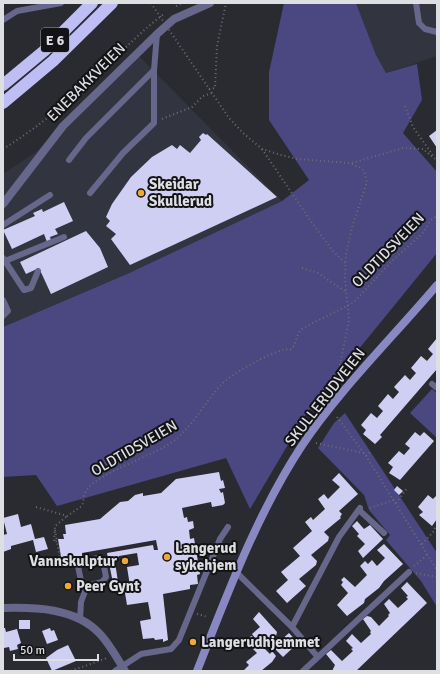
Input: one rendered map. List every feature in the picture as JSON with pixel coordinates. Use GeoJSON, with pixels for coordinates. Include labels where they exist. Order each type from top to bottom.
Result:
{"type":"FeatureCollection","features":[{"type":"Feature","properties":{"kind":"highway","name":"E 6"},"geometry":{"type":"LineString","coordinates":[[3,84],[44,51],[92,3]]}},
{"type":"Feature","properties":{"kind":"highway","name":"E 6"},"geometry":{"type":"LineString","coordinates":[[3,103],[53,61],[112,3]]}},
{"type":"Feature","properties":{"kind":"main road","name":"SKULLERUDVEIEN"},"geometry":{"type":"LineString","coordinates":[[196,671],[236,572],[264,511],[302,446],[348,387],[437,285]]}},
{"type":"Feature","properties":{"kind":"street","name":"ENEBAKKVEIEN"},"geometry":{"type":"LineString","coordinates":[[3,204],[63,126],[157,34],[174,19],[210,3]]}},
{"type":"Feature","properties":{"kind":"street"},"geometry":{"type":"LineString","coordinates":[[3,608],[47,610],[68,614],[80,620],[99,633],[116,657],[121,669]]}},
{"type":"Feature","properties":{"kind":"lane"},"geometry":{"type":"LineString","coordinates":[[3,20],[17,11],[61,3]]}},
{"type":"Feature","properties":{"kind":"lane"},"geometry":{"type":"LineString","coordinates":[[416,3],[419,24],[424,29],[437,32]]}},
{"type":"Feature","properties":{"kind":"lane"},"geometry":{"type":"LineString","coordinates":[[90,193],[124,153],[154,122],[154,70],[157,34]]}},
{"type":"Feature","properties":{"kind":"lane"},"geometry":{"type":"LineString","coordinates":[[69,160],[86,138],[154,70]]}},
{"type":"Feature","properties":{"kind":"lane"},"geometry":{"type":"LineString","coordinates":[[3,225],[50,195]]}},
{"type":"Feature","properties":{"kind":"lane"},"geometry":{"type":"LineString","coordinates":[[38,271],[31,288],[24,290],[4,259],[64,237]]}},
{"type":"Feature","properties":{"kind":"lane"},"geometry":{"type":"LineString","coordinates":[[3,300],[8,311],[3,316]]}},
{"type":"Feature","properties":{"kind":"lane"},"geometry":{"type":"LineString","coordinates":[[292,627],[339,537],[359,509],[384,533]]}},
{"type":"Feature","properties":{"kind":"lane"},"geometry":{"type":"LineString","coordinates":[[121,669],[141,654],[175,647],[180,640],[202,588],[220,539],[228,527]]}},
{"type":"Feature","properties":{"kind":"lane"},"geometry":{"type":"LineString","coordinates":[[98,558],[103,561],[106,577],[102,582],[87,586],[81,581],[78,566],[81,562],[98,558]]}},
{"type":"Feature","properties":{"kind":"lane"},"geometry":{"type":"LineString","coordinates":[[236,572],[292,627],[317,656]]}},
{"type":"Feature","properties":{"kind":"lane"},"geometry":{"type":"LineString","coordinates":[[302,671],[409,572]]}},
{"type":"Feature","properties":{"kind":"lane"},"geometry":{"type":"LineString","coordinates":[[80,620],[81,602],[87,586]]}},
{"type":"Feature","properties":{"kind":"path"},"geometry":{"type":"LineString","coordinates":[[151,3],[237,128],[262,149],[312,223],[333,251],[345,263]]}},
{"type":"Feature","properties":{"kind":"path"},"geometry":{"type":"LineString","coordinates":[[170,9],[183,3]]}},
{"type":"Feature","properties":{"kind":"path"},"geometry":{"type":"LineString","coordinates":[[209,89],[215,88],[217,46],[226,3]]}},
{"type":"Feature","properties":{"kind":"path"},"geometry":{"type":"LineString","coordinates":[[3,149],[30,132],[80,91],[148,26],[165,13]]}},
{"type":"Feature","properties":{"kind":"path"},"geometry":{"type":"LineString","coordinates":[[154,122],[192,107],[203,96],[212,93]]}},
{"type":"Feature","properties":{"kind":"path"},"geometry":{"type":"LineString","coordinates":[[405,106],[413,127],[437,161]]}},
{"type":"Feature","properties":{"kind":"path"},"geometry":{"type":"LineString","coordinates":[[262,149],[281,156],[298,159],[352,164],[403,148],[424,149],[429,156],[434,158]]}},
{"type":"Feature","properties":{"kind":"path"},"geometry":{"type":"LineString","coordinates":[[335,387],[349,320],[345,263],[352,227],[367,182],[363,170],[352,164]]}},
{"type":"Feature","properties":{"kind":"path","name":"OLDTIDSVEIEN"},"geometry":{"type":"LineString","coordinates":[[67,516],[82,506],[86,491],[91,485],[104,476],[130,465],[174,441],[185,432],[221,384],[259,361],[284,349],[292,349],[298,332],[348,306],[393,260],[422,234],[437,216]]}},
{"type":"Feature","properties":{"kind":"path"},"geometry":{"type":"LineString","coordinates":[[302,268],[318,273],[346,292]]}},
{"type":"Feature","properties":{"kind":"path"},"geometry":{"type":"LineString","coordinates":[[337,416],[366,456],[437,570]]}},
{"type":"Feature","properties":{"kind":"path"},"geometry":{"type":"LineString","coordinates":[[316,443],[364,453]]}},
{"type":"Feature","properties":{"kind":"path"},"geometry":{"type":"LineString","coordinates":[[366,456],[371,452]]}},
{"type":"Feature","properties":{"kind":"path"},"geometry":{"type":"LineString","coordinates":[[359,509],[367,510],[395,501],[407,488]]}},
{"type":"Feature","properties":{"kind":"path"},"geometry":{"type":"LineString","coordinates":[[36,508],[67,516]]}},
{"type":"Feature","properties":{"kind":"path"},"geometry":{"type":"LineString","coordinates":[[64,558],[64,565],[61,566],[57,541],[54,542],[54,529],[56,523],[67,516]]}},
{"type":"Feature","properties":{"kind":"path"},"geometry":{"type":"LineString","coordinates":[[422,544],[434,531],[435,527]]}},
{"type":"Feature","properties":{"kind":"path"},"geometry":{"type":"LineString","coordinates":[[409,572],[428,554]]}},
{"type":"Feature","properties":{"kind":"path"},"geometry":{"type":"LineString","coordinates":[[409,572],[437,577]]}},
{"type":"Feature","properties":{"kind":"path"},"geometry":{"type":"LineString","coordinates":[[71,671],[97,660],[116,657]]}},
{"type":"Feature","properties":{"kind":"shaded area"},"geometry":{"type":"Polygon","coordinates":[[[284,3],[356,3],[376,55],[386,73],[417,64],[422,100],[403,133],[437,172],[437,253],[306,414],[250,509],[226,458],[57,506],[36,475],[3,477],[3,327],[127,274],[282,201],[309,180],[269,120],[269,72],[284,3]]]}},
{"type":"Feature","properties":{"kind":"shaded area"},"geometry":{"type":"Polygon","coordinates":[[[356,3],[437,3],[437,56],[386,73],[376,55],[356,3]]]}},
{"type":"Feature","properties":{"kind":"shaded area"},"geometry":{"type":"Polygon","coordinates":[[[136,53],[282,201],[127,274],[3,327],[3,174],[36,152],[136,53]]]}},
{"type":"Feature","properties":{"kind":"shaded area"},"geometry":{"type":"Polygon","coordinates":[[[432,389],[437,393],[437,438],[410,413],[432,389]]]}},
{"type":"Feature","properties":{"kind":"shaded area"},"geometry":{"type":"Polygon","coordinates":[[[345,413],[437,553],[437,607],[421,581],[386,540],[390,535],[369,510],[364,495],[318,448],[334,423],[345,413]]]}},
{"type":"Feature","properties":{"kind":"building"},"geometry":{"type":"Polygon","coordinates":[[[437,130],[437,148],[429,136],[437,130]]]}},
{"type":"Feature","properties":{"kind":"building"},"geometry":{"type":"Polygon","coordinates":[[[203,133],[206,135],[207,134],[277,197],[130,265],[111,239],[116,234],[106,226],[110,221],[106,217],[112,204],[131,177],[152,157],[172,145],[177,149],[180,145],[190,153],[201,140],[199,137],[203,133]]]}},
{"type":"Feature","properties":{"kind":"building"},"geometry":{"type":"Polygon","coordinates":[[[64,202],[73,221],[55,229],[58,234],[50,237],[51,240],[47,242],[44,234],[12,249],[3,230],[35,216],[33,213],[42,209],[43,212],[64,202]]]}},
{"type":"Feature","properties":{"kind":"building"},"geometry":{"type":"Polygon","coordinates":[[[86,231],[100,248],[108,267],[51,294],[39,268],[26,274],[20,262],[86,231]]]}},
{"type":"Feature","properties":{"kind":"building"},"geometry":{"type":"Polygon","coordinates":[[[437,338],[437,369],[380,435],[382,437],[375,444],[363,434],[366,430],[361,425],[371,413],[377,418],[383,411],[378,406],[388,394],[393,399],[399,392],[394,387],[405,375],[410,380],[416,373],[411,368],[421,356],[427,361],[433,354],[428,349],[437,338]]]}},
{"type":"Feature","properties":{"kind":"building"},"geometry":{"type":"Polygon","coordinates":[[[415,432],[420,436],[424,432],[434,441],[400,480],[389,473],[393,467],[388,463],[399,451],[404,455],[410,448],[405,444],[415,432]]]}},
{"type":"Feature","properties":{"kind":"building","name":"Langerud sykehjem"},"geometry":{"type":"Polygon","coordinates":[[[219,472],[221,481],[223,480],[225,488],[219,489],[221,493],[223,492],[225,503],[223,505],[212,507],[211,502],[182,508],[184,518],[187,517],[188,522],[193,521],[194,528],[189,530],[190,539],[194,538],[200,574],[197,575],[198,584],[190,585],[190,589],[163,594],[168,640],[163,642],[163,639],[143,639],[140,621],[151,619],[148,602],[127,605],[124,587],[130,586],[127,567],[139,565],[137,553],[119,556],[115,562],[118,582],[113,583],[107,553],[153,545],[154,550],[158,550],[156,540],[82,553],[82,556],[61,557],[58,539],[64,539],[63,534],[66,534],[65,525],[100,519],[120,502],[128,501],[135,495],[143,493],[143,496],[161,493],[176,479],[219,472]]]}},
{"type":"Feature","properties":{"kind":"building"},"geometry":{"type":"Polygon","coordinates":[[[339,473],[358,494],[339,511],[342,514],[340,517],[341,518],[324,532],[329,537],[328,541],[311,555],[317,561],[316,565],[299,579],[306,586],[287,603],[276,591],[288,580],[281,572],[300,556],[293,548],[312,531],[305,522],[311,517],[313,520],[325,509],[318,499],[324,494],[328,499],[340,487],[332,480],[339,473]]]}},
{"type":"Feature","properties":{"kind":"building"},"geometry":{"type":"Polygon","coordinates":[[[397,486],[403,491],[399,495],[394,490],[397,486]]]}},
{"type":"Feature","properties":{"kind":"building"},"geometry":{"type":"Polygon","coordinates":[[[428,495],[433,499],[437,495],[437,519],[432,526],[419,515],[423,512],[418,507],[428,495]]]}},
{"type":"Feature","properties":{"kind":"building"},"geometry":{"type":"Polygon","coordinates":[[[18,514],[21,527],[31,524],[35,539],[44,537],[48,549],[36,552],[33,540],[11,546],[11,549],[3,552],[3,535],[7,534],[3,518],[18,514]]]}},
{"type":"Feature","properties":{"kind":"building"},"geometry":{"type":"Polygon","coordinates":[[[357,521],[364,529],[370,525],[383,539],[363,558],[358,551],[365,544],[357,536],[359,534],[352,526],[357,521]]]}},
{"type":"Feature","properties":{"kind":"building"},"geometry":{"type":"Polygon","coordinates":[[[384,544],[403,564],[384,581],[379,588],[365,599],[364,603],[347,616],[337,605],[348,593],[341,585],[343,582],[341,580],[344,577],[355,587],[367,575],[360,566],[365,561],[368,564],[372,560],[377,566],[385,558],[377,550],[384,544]]]}},
{"type":"Feature","properties":{"kind":"building"},"geometry":{"type":"Polygon","coordinates":[[[407,582],[427,603],[356,671],[332,671],[335,665],[326,654],[331,650],[342,661],[353,651],[351,649],[353,648],[346,641],[352,634],[361,643],[371,634],[371,631],[363,619],[367,616],[371,617],[379,626],[389,616],[388,615],[390,613],[384,604],[389,599],[398,608],[408,599],[406,597],[408,596],[401,588],[407,582]]]}},
{"type":"Feature","properties":{"kind":"building"},"geometry":{"type":"Polygon","coordinates":[[[259,612],[277,632],[276,636],[263,647],[270,654],[272,651],[276,656],[272,662],[261,671],[243,671],[249,665],[246,662],[257,653],[249,645],[251,643],[248,640],[251,636],[255,638],[252,634],[260,627],[253,619],[259,612]]]}},
{"type":"Feature","properties":{"kind":"building"},"geometry":{"type":"Polygon","coordinates":[[[19,620],[30,620],[30,629],[19,629],[19,620]]]}},
{"type":"Feature","properties":{"kind":"building"},"geometry":{"type":"Polygon","coordinates":[[[3,628],[5,628],[6,632],[17,629],[21,643],[17,645],[18,649],[10,651],[9,647],[4,648],[3,628]]]}},
{"type":"Feature","properties":{"kind":"building"},"geometry":{"type":"Polygon","coordinates":[[[50,628],[51,631],[54,630],[58,640],[47,644],[42,631],[50,628]]]}},
{"type":"Feature","properties":{"kind":"building"},"geometry":{"type":"Polygon","coordinates":[[[289,633],[298,643],[283,657],[273,647],[289,633]]]}},
{"type":"Feature","properties":{"kind":"building"},"geometry":{"type":"Polygon","coordinates":[[[68,645],[76,661],[52,671],[46,658],[57,650],[68,645]]]}},
{"type":"Feature","properties":{"kind":"place","name":"Skeidar Skullerud"},"geometry":{"type":"Point","coordinates":[141,193]}},
{"type":"Feature","properties":{"kind":"place","name":"Langerud sykehjem"},"geometry":{"type":"Point","coordinates":[167,557]}},
{"type":"Feature","properties":{"kind":"place","name":"Vannskulptur"},"geometry":{"type":"Point","coordinates":[125,561]}},
{"type":"Feature","properties":{"kind":"place","name":"Peer Gynt"},"geometry":{"type":"Point","coordinates":[68,586]}},
{"type":"Feature","properties":{"kind":"place","name":"Langerudhjemmet"},"geometry":{"type":"Point","coordinates":[193,642]}}]}
